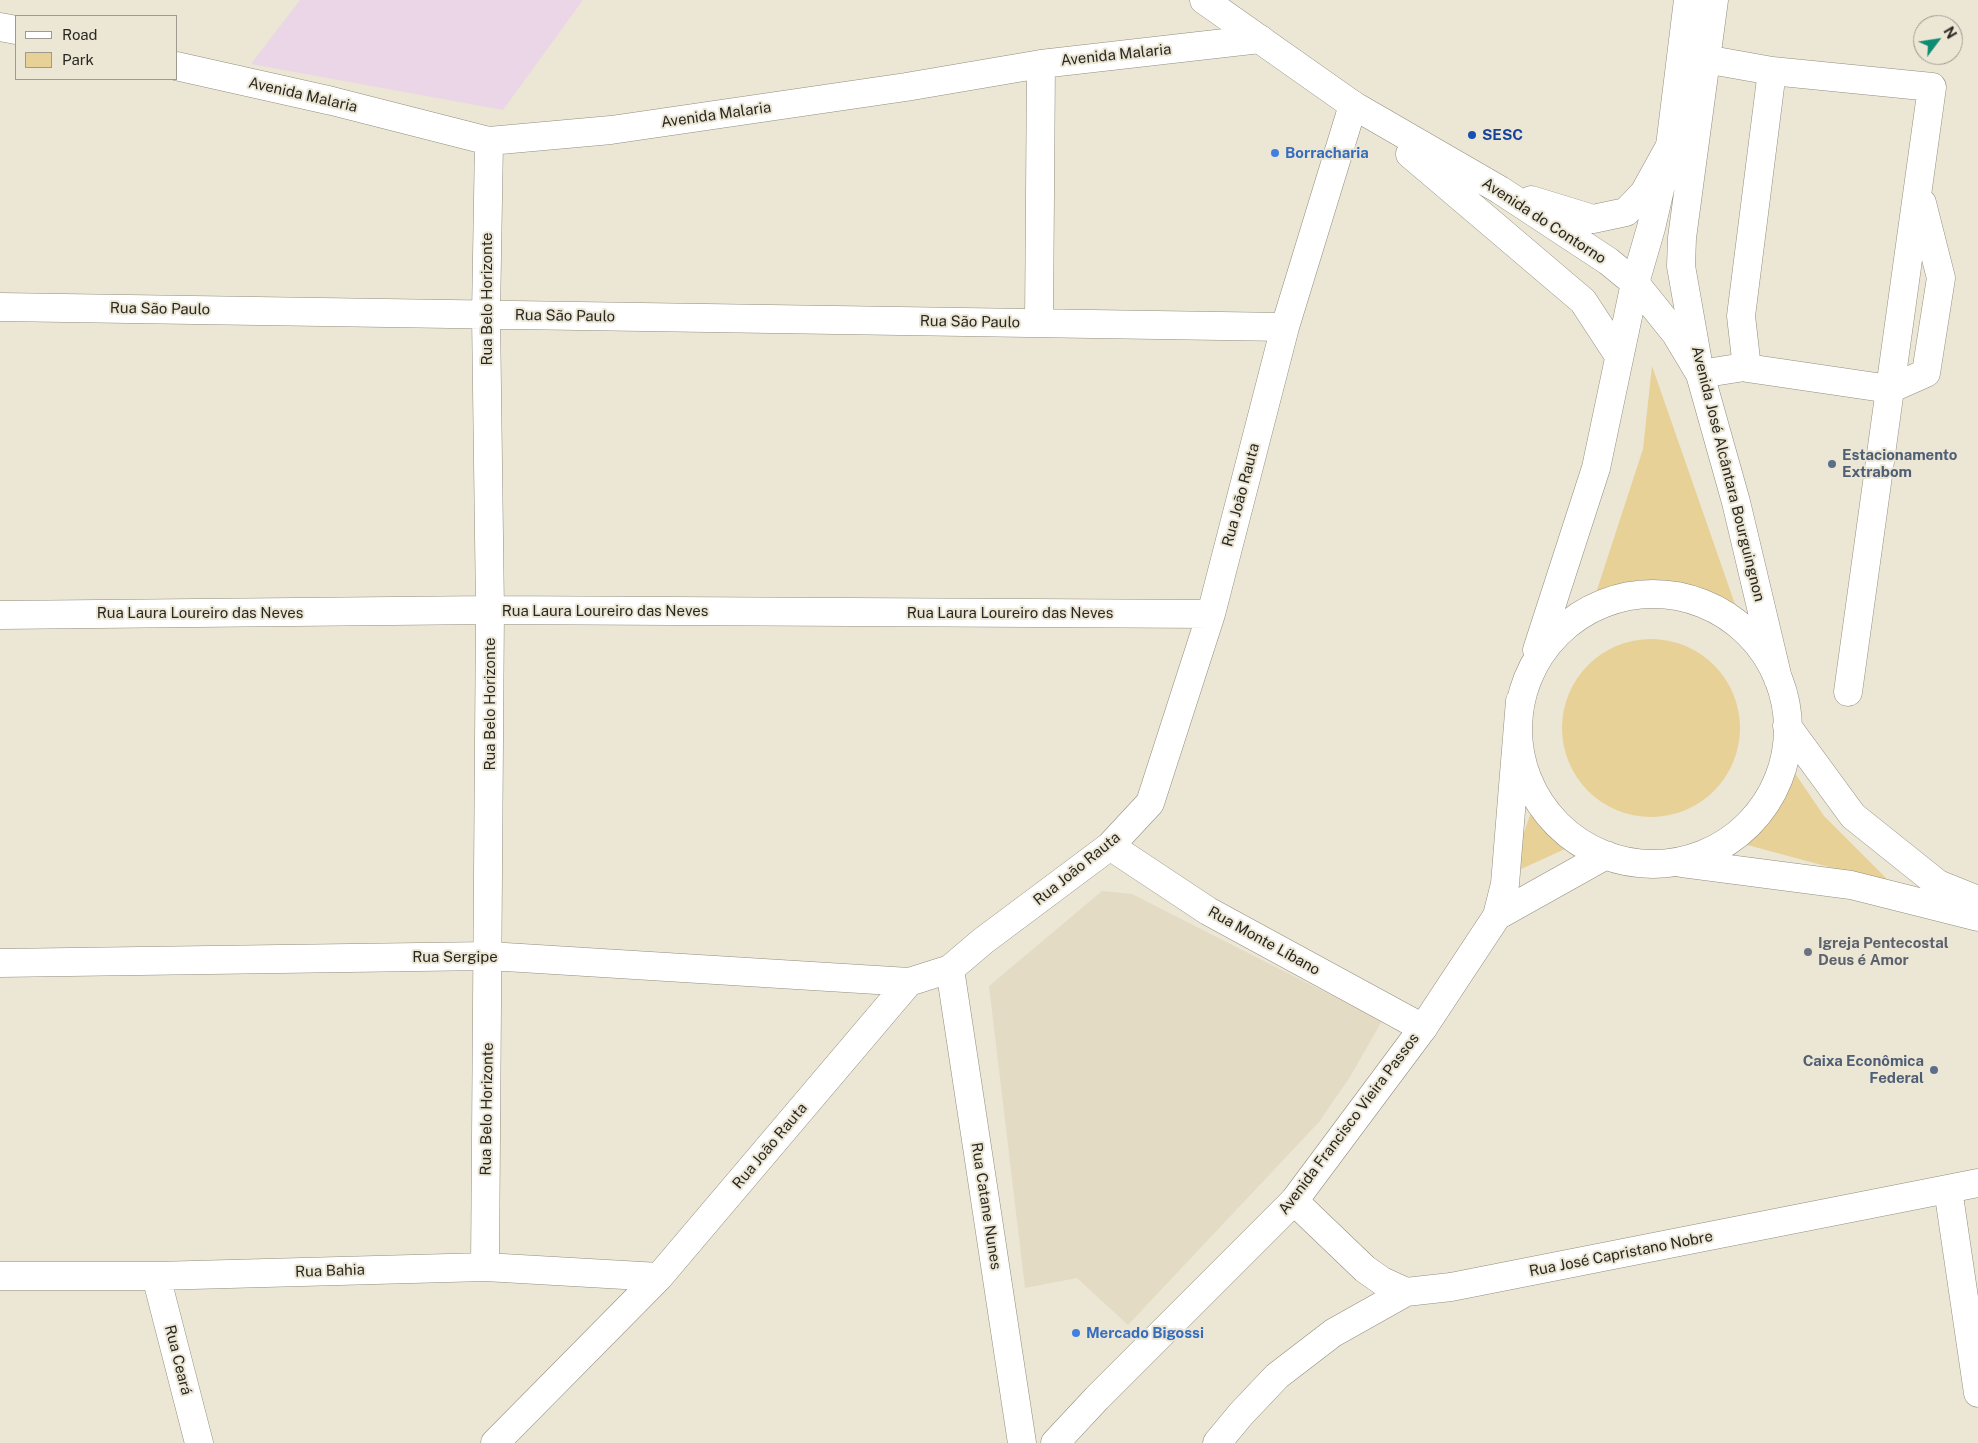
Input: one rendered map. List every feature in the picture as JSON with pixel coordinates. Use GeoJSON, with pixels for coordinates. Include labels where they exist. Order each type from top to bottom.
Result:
{"type":"FeatureCollection","features":[{"type":"Feature","properties":{"kind":"street","name":"Avenida do Contorno"},"geometry":{"type":"LineString","coordinates":[[1204,0],[1353,105],[1583,300],[1619,356]]}},
{"type":"Feature","properties":{"kind":"street"},"geometry":{"type":"LineString","coordinates":[[1688,0],[1670,146],[1651,228],[1635,283],[1596,468],[1520,701],[1525,764],[1535,794],[1544,808],[1565,831],[1592,849],[1606,855],[1640,863],[1675,862],[1851,885],[1978,917]]}},
{"type":"Feature","properties":{"kind":"street","name":"Avenida José Alcântara Bourguingnon"},"geometry":{"type":"LineString","coordinates":[[1714,0],[1682,238],[1682,266],[1700,374],[1736,502],[1778,679]]}},
{"type":"Feature","properties":{"kind":"street"},"geometry":{"type":"LineString","coordinates":[[0,27],[15,30]]}},
{"type":"Feature","properties":{"kind":"street","name":"Avenida Malaria"},"geometry":{"type":"LineString","coordinates":[[178,66],[332,101],[489,141],[612,130],[906,87],[1041,64],[1260,39]]}},
{"type":"Feature","properties":{"kind":"street"},"geometry":{"type":"LineString","coordinates":[[1705,58],[1772,71],[1932,87],[1848,692]]}},
{"type":"Feature","properties":{"kind":"street","name":"Rua São Paulo"},"geometry":{"type":"LineString","coordinates":[[1039,323],[1041,64]]}},
{"type":"Feature","properties":{"kind":"street"},"geometry":{"type":"LineString","coordinates":[[1772,71],[1741,316],[1747,368],[1890,389],[1926,373],[1941,278],[1918,186]]}},
{"type":"Feature","properties":{"kind":"street","name":"Avenida do Contorno"},"geometry":{"type":"LineString","coordinates":[[1353,105],[1500,190],[1608,261],[1635,283],[1676,334],[1700,374]]}},
{"type":"Feature","properties":{"kind":"street","name":"Rua João Rauta"},"geometry":{"type":"LineString","coordinates":[[494,1443],[659,1277],[909,982],[950,969],[983,941],[1110,846],[1150,803],[1210,614],[1285,327],[1353,105]]}},
{"type":"Feature","properties":{"kind":"street","name":"Rua Belo Horizonte"},"geometry":{"type":"LineString","coordinates":[[486,1267],[490,610],[486,315],[489,141]]}},
{"type":"Feature","properties":{"kind":"street"},"geometry":{"type":"LineString","coordinates":[[1500,190],[1593,219],[1626,212],[1644,193],[1670,146]]}},
{"type":"Feature","properties":{"kind":"street","name":"Rua São Paulo"},"geometry":{"type":"LineString","coordinates":[[0,306],[1285,327]]}},
{"type":"Feature","properties":{"kind":"street"},"geometry":{"type":"LineString","coordinates":[[1700,374],[1738,368]]}},
{"type":"Feature","properties":{"kind":"street"},"geometry":{"type":"LineString","coordinates":[[1531,671],[1538,657],[1557,633],[1582,613],[1626,596],[1672,595],[1702,603],[1730,618],[1763,651],[1778,679],[1786,710],[1787,742],[1780,774],[1766,802],[1746,827],[1720,846],[1706,853],[1675,862]]}},
{"type":"Feature","properties":{"kind":"street","name":"Rua Laura Loureiro das Neves"},"geometry":{"type":"LineString","coordinates":[[0,615],[490,610],[1210,614]]}},
{"type":"Feature","properties":{"kind":"street","name":"Avenida Francisco Vieira Passos"},"geometry":{"type":"LineString","coordinates":[[1055,1443],[1096,1398],[1294,1201],[1423,1028],[1497,916],[1504,884],[1520,701]]}},
{"type":"Feature","properties":{"kind":"street"},"geometry":{"type":"LineString","coordinates":[[1787,726],[1853,816],[1938,884],[1978,900]]}},
{"type":"Feature","properties":{"kind":"street","name":"Rua Monte Líbano"},"geometry":{"type":"LineString","coordinates":[[1110,846],[1208,911],[1423,1028]]}},
{"type":"Feature","properties":{"kind":"street","name":"Avenida Francisco Vieira Passos"},"geometry":{"type":"LineString","coordinates":[[1497,916],[1606,855]]}},
{"type":"Feature","properties":{"kind":"street","name":"Rua Sergipe"},"geometry":{"type":"LineString","coordinates":[[0,964],[489,956],[909,982]]}},
{"type":"Feature","properties":{"kind":"street","name":"Rua Catane Nunes"},"geometry":{"type":"LineString","coordinates":[[950,969],[1022,1443]]}},
{"type":"Feature","properties":{"kind":"street","name":"Rua José Capristano Nobre"},"geometry":{"type":"LineString","coordinates":[[1406,1292],[1451,1287],[1978,1183]]}},
{"type":"Feature","properties":{"kind":"street"},"geometry":{"type":"LineString","coordinates":[[1948,1189],[1978,1393]]}},
{"type":"Feature","properties":{"kind":"street"},"geometry":{"type":"LineString","coordinates":[[1294,1201],[1366,1269],[1382,1281],[1406,1292]]}},
{"type":"Feature","properties":{"kind":"street","name":"Rua Bahia"},"geometry":{"type":"LineString","coordinates":[[0,1276],[156,1276],[486,1267],[659,1277]]}},
{"type":"Feature","properties":{"kind":"street","name":"Rua Ceará"},"geometry":{"type":"LineString","coordinates":[[156,1276],[199,1443]]}},
{"type":"Feature","properties":{"kind":"street"},"geometry":{"type":"LineString","coordinates":[[1217,1443],[1277,1376],[1333,1333],[1406,1292]]}},
{"type":"Feature","properties":{"kind":"shaded area"},"geometry":{"type":"Polygon","coordinates":[[[300,0],[583,0],[503,110],[251,64],[300,0]]]}},
{"type":"Feature","properties":{"kind":"shaded area"},"geometry":{"type":"Polygon","coordinates":[[[1102,891],[1132,894],[1382,1021],[1350,1077],[1319,1122],[1128,1325],[1077,1278],[1025,1288],[989,986],[1102,891]]]}},
{"type":"Feature","properties":{"kind":"green space"},"geometry":{"type":"Polygon","coordinates":[[[1652,366],[1737,610],[1712,592],[1680,583],[1639,580],[1595,596],[1643,449],[1652,366]]]}},
{"type":"Feature","properties":{"kind":"green space"},"geometry":{"type":"Polygon","coordinates":[[[1642,639],[1660,639],[1693,649],[1708,659],[1720,671],[1730,686],[1736,702],[1740,728],[1736,754],[1730,770],[1720,785],[1708,797],[1693,807],[1677,813],[1660,817],[1642,817],[1609,807],[1594,797],[1582,785],[1572,770],[1566,754],[1562,737],[1562,719],[1572,686],[1582,671],[1594,659],[1609,649],[1625,643],[1642,639]]]}},
{"type":"Feature","properties":{"kind":"green space"},"geometry":{"type":"Polygon","coordinates":[[[1792,769],[1824,816],[1892,884],[1740,843],[1763,824],[1780,797],[1792,769]]]}},
{"type":"Feature","properties":{"kind":"green space"},"geometry":{"type":"Polygon","coordinates":[[[1534,805],[1576,844],[1508,875],[1534,805]]]}},
{"type":"Feature","properties":{"kind":"place","name":"SESC"},"geometry":{"type":"Point","coordinates":[1472,135]}},
{"type":"Feature","properties":{"kind":"place","name":"Borracharia"},"geometry":{"type":"Point","coordinates":[1275,153]}},
{"type":"Feature","properties":{"kind":"place","name":"Estacionamento Extrabom"},"geometry":{"type":"Point","coordinates":[1832,464]}},
{"type":"Feature","properties":{"kind":"place","name":"Igreja Pentecostal Deus é Amor"},"geometry":{"type":"Point","coordinates":[1808,952]}},
{"type":"Feature","properties":{"kind":"place","name":"Caixa Econômica Federal"},"geometry":{"type":"Point","coordinates":[1934,1070]}},
{"type":"Feature","properties":{"kind":"place","name":"Mercado Bigossi"},"geometry":{"type":"Point","coordinates":[1076,1333]}}]}
